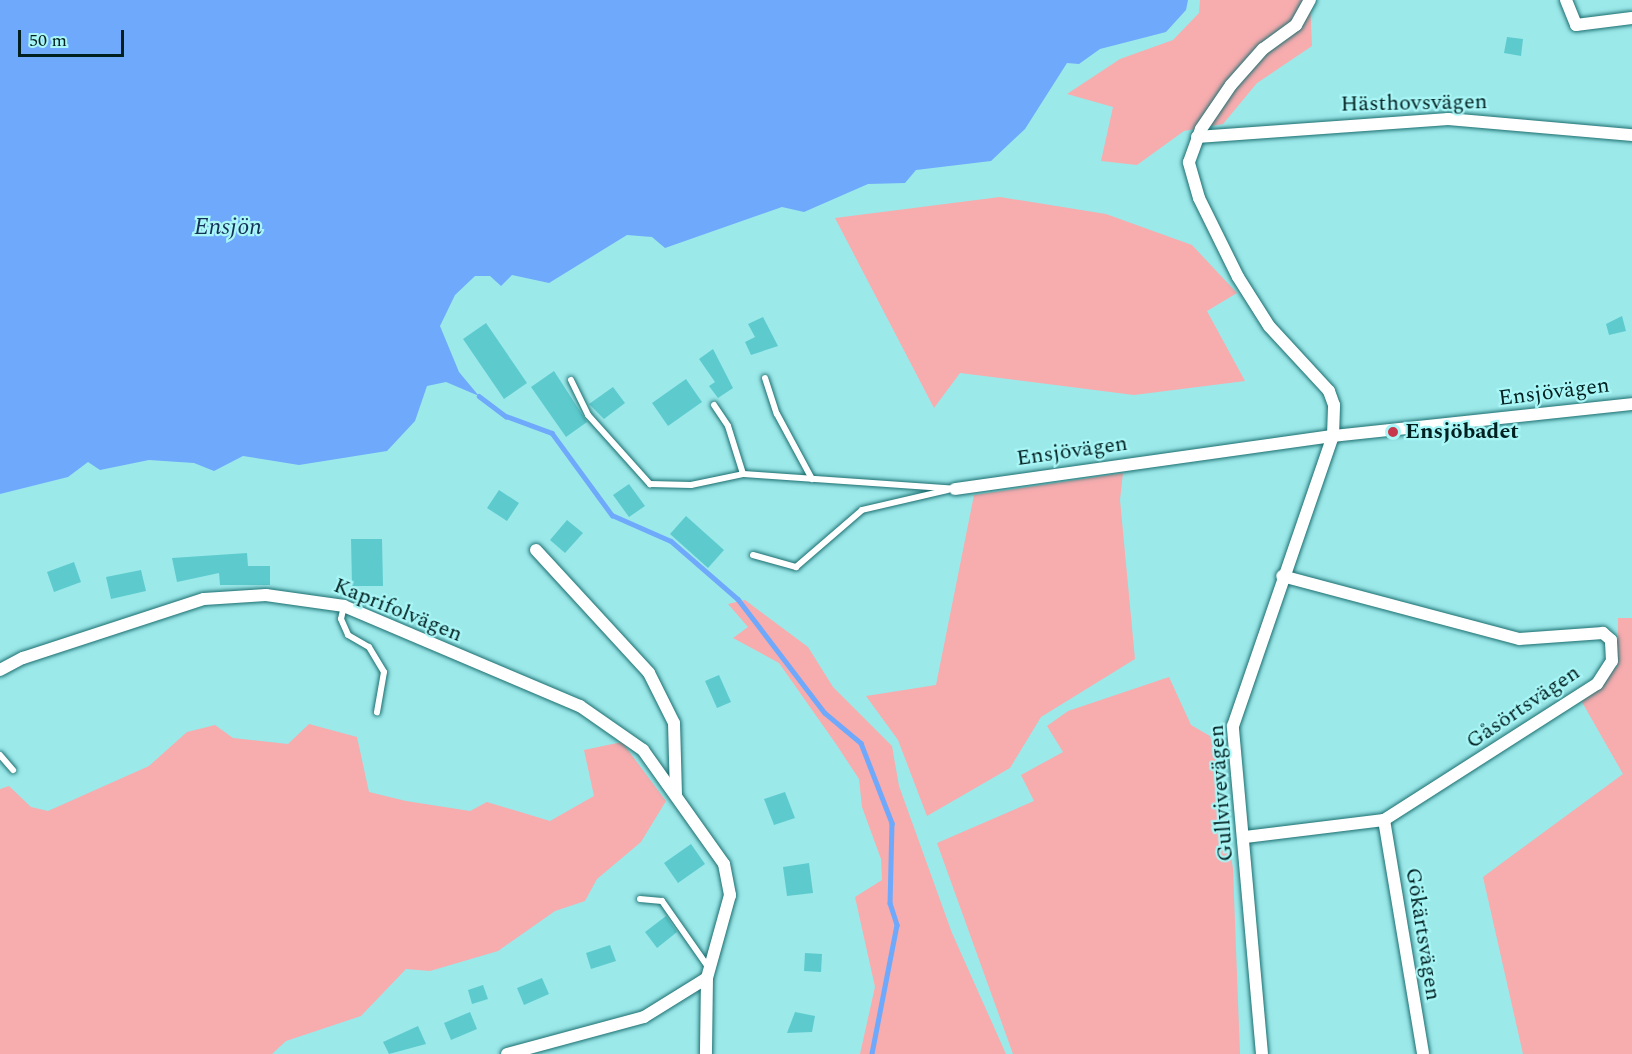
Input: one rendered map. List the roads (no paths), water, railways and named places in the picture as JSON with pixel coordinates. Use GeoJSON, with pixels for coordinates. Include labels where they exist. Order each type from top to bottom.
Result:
{"type":"FeatureCollection","features":[{"type":"Feature","properties":{"kind":"street"},"geometry":{"type":"LineString","coordinates":[[1310,0],[1296,25],[1263,50],[1231,85],[1197,137],[1189,162],[1199,198],[1269,326],[1329,391],[1333,436]]}},
{"type":"Feature","properties":{"kind":"street"},"geometry":{"type":"LineString","coordinates":[[1566,0],[1576,25],[1632,18]]}},
{"type":"Feature","properties":{"kind":"street","name":"Hästhovsvägen"},"geometry":{"type":"LineString","coordinates":[[1197,137],[1448,119],[1632,135]]}},
{"type":"Feature","properties":{"kind":"street","name":"Ensjövägen"},"geometry":{"type":"LineString","coordinates":[[955,489],[1333,436],[1632,404]]}},
{"type":"Feature","properties":{"kind":"street","name":"Gullvivevägen"},"geometry":{"type":"LineString","coordinates":[[1262,1054],[1245,837],[1233,726],[1282,576],[1333,436]]}},
{"type":"Feature","properties":{"kind":"street"},"geometry":{"type":"LineString","coordinates":[[536,550],[649,673],[674,723],[676,794]]}},
{"type":"Feature","properties":{"kind":"street","name":"Gåsörtsvägen"},"geometry":{"type":"LineString","coordinates":[[1245,837],[1383,820],[1597,684],[1612,661],[1611,640],[1595,632],[1519,639],[1282,576]]}},
{"type":"Feature","properties":{"kind":"street","name":"Kaprifolvägen"},"geometry":{"type":"LineString","coordinates":[[0,670],[32,655],[204,599],[266,595],[344,606],[590,711],[643,750],[724,864],[730,895],[709,974],[706,1054]]}},
{"type":"Feature","properties":{"kind":"street","name":"Gökärtsvägen"},"geometry":{"type":"LineString","coordinates":[[1383,820],[1423,1054]]}},
{"type":"Feature","properties":{"kind":"street"},"geometry":{"type":"LineString","coordinates":[[507,1054],[644,1017],[709,974]]}},
{"type":"Feature","properties":{"kind":"lane"},"geometry":{"type":"LineString","coordinates":[[765,378],[777,414],[813,480]]}},
{"type":"Feature","properties":{"kind":"lane","name":"Ensjövägen"},"geometry":{"type":"LineString","coordinates":[[570,380],[588,415],[650,484],[692,486],[743,474],[955,489]]}},
{"type":"Feature","properties":{"kind":"lane"},"geometry":{"type":"LineString","coordinates":[[714,405],[729,426],[743,474]]}},
{"type":"Feature","properties":{"kind":"lane"},"geometry":{"type":"LineString","coordinates":[[753,555],[796,567],[862,510],[955,489]]}},
{"type":"Feature","properties":{"kind":"lane"},"geometry":{"type":"LineString","coordinates":[[344,606],[341,619],[348,635],[369,647],[384,672],[377,712]]}},
{"type":"Feature","properties":{"kind":"lane"},"geometry":{"type":"LineString","coordinates":[[0,755],[13,770]]}},
{"type":"Feature","properties":{"kind":"lane"},"geometry":{"type":"LineString","coordinates":[[640,899],[662,901],[709,974]]}},
{"type":"Feature","properties":{"kind":"water","name":"Ensjön"},"geometry":{"type":"Polygon","coordinates":[[[0,0],[1188,0],[1186,10],[1166,32],[1100,49],[1079,64],[1067,63],[1025,129],[991,161],[916,170],[905,183],[868,184],[804,212],[782,207],[665,248],[652,237],[627,235],[549,283],[512,275],[501,286],[490,276],[475,276],[455,295],[440,326],[459,372],[479,396],[446,382],[427,386],[415,421],[387,451],[299,465],[243,456],[214,471],[194,463],[149,460],[100,470],[88,462],[68,477],[0,494],[0,0]]]}},
{"type":"Feature","properties":{"kind":"waterway"},"geometry":{"type":"LineString","coordinates":[[479,396],[506,416],[552,433],[612,515],[671,541],[738,599],[825,713],[861,743],[892,823],[890,903],[897,925],[872,1054]]}},
{"type":"Feature","properties":{"kind":"place","name":"Ensjöbadet"},"geometry":{"type":"Point","coordinates":[1393,432]}}]}
